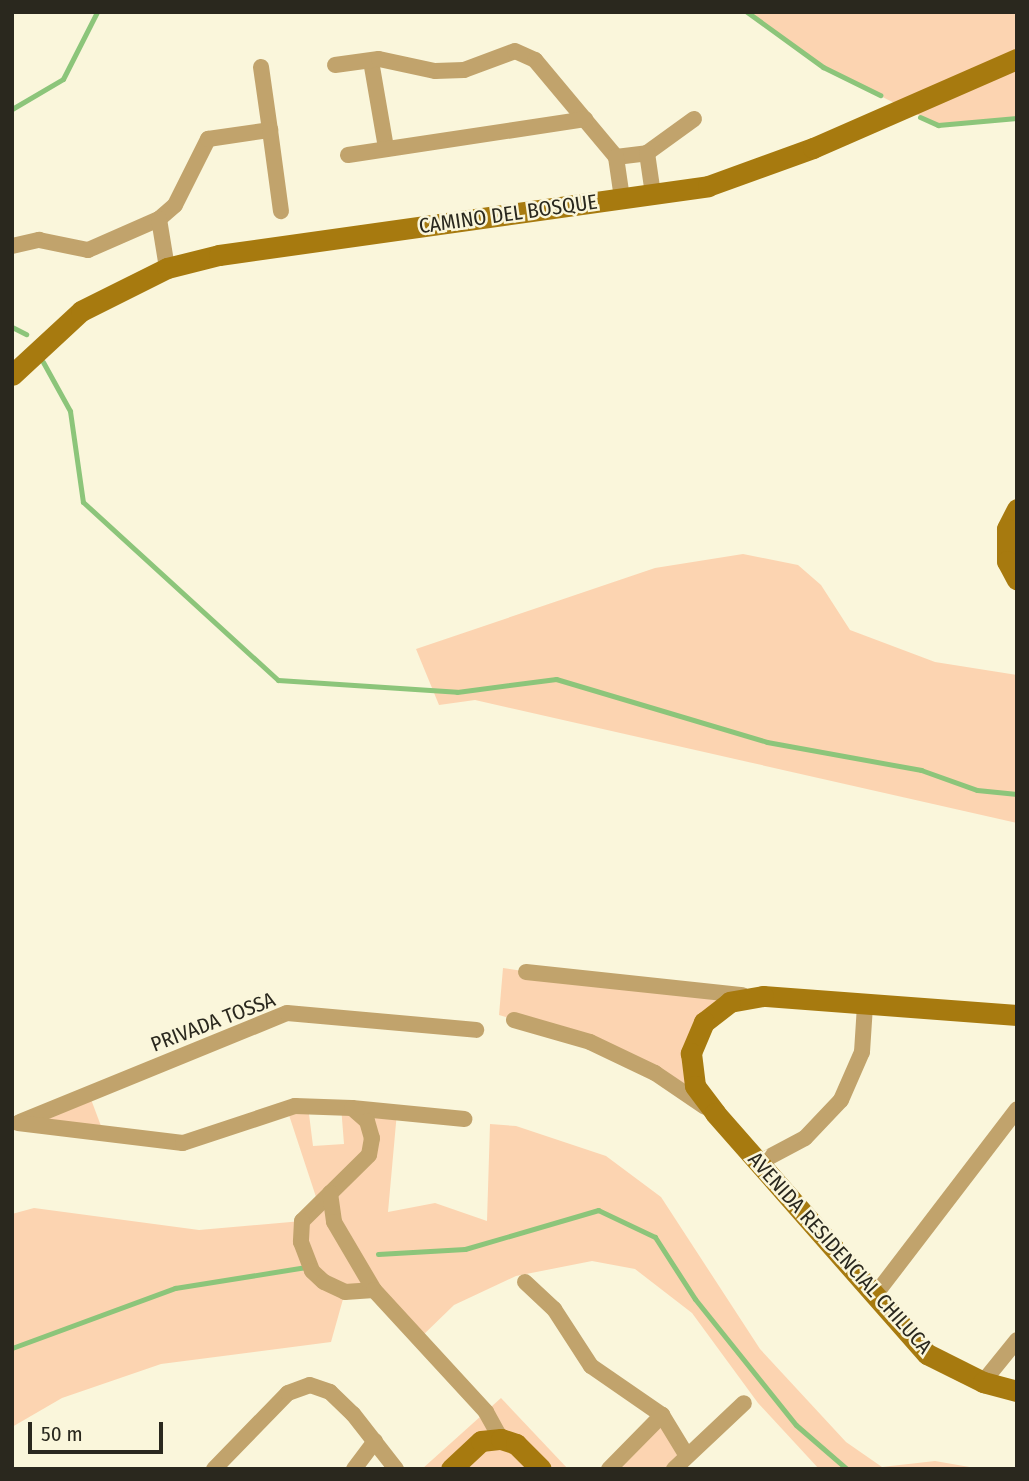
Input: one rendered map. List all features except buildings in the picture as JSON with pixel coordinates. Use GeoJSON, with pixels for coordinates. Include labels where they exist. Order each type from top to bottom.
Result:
{"type":"FeatureCollection","features":[{"type":"Feature","properties":{"kind":"street"},"geometry":{"type":"LineString","coordinates":[[335,65],[371,61],[464,70],[515,51],[535,60],[616,157],[621,198]]}},
{"type":"Feature","properties":{"kind":"street","name":"CAMINO DEL BOSQUE"},"geometry":{"type":"LineString","coordinates":[[12,375],[81,310],[167,268],[219,255],[653,194],[738,179],[1017,59]]}},
{"type":"Feature","properties":{"kind":"street"},"geometry":{"type":"LineString","coordinates":[[371,61],[386,148]]}},
{"type":"Feature","properties":{"kind":"street"},"geometry":{"type":"LineString","coordinates":[[261,66],[281,211]]}},
{"type":"Feature","properties":{"kind":"street"},"geometry":{"type":"LineString","coordinates":[[616,157],[647,153],[694,118]]}},
{"type":"Feature","properties":{"kind":"street"},"geometry":{"type":"LineString","coordinates":[[348,155],[585,119]]}},
{"type":"Feature","properties":{"kind":"street"},"geometry":{"type":"LineString","coordinates":[[12,246],[39,240],[88,250],[159,219],[175,205],[208,139],[270,130]]}},
{"type":"Feature","properties":{"kind":"street"},"geometry":{"type":"LineString","coordinates":[[647,153],[653,194]]}},
{"type":"Feature","properties":{"kind":"street"},"geometry":{"type":"LineString","coordinates":[[159,219],[167,268]]}},
{"type":"Feature","properties":{"kind":"street"},"geometry":{"type":"LineString","coordinates":[[1017,509],[1007,529],[1007,561],[1017,580]]}},
{"type":"Feature","properties":{"kind":"street","name":"AVENIDA RESIDENCIAL CHILUCA"},"geometry":{"type":"LineString","coordinates":[[526,972],[674,992],[1017,1015]]}},
{"type":"Feature","properties":{"kind":"street","name":"AVENIDA RESIDENCIAL CHILUCA"},"geometry":{"type":"LineString","coordinates":[[763,996],[730,1002],[712,1015],[691,1053],[695,1086],[758,1163],[927,1354],[983,1382],[1017,1391]]}},
{"type":"Feature","properties":{"kind":"street"},"geometry":{"type":"LineString","coordinates":[[758,1163],[805,1138],[841,1100],[862,1052],[865,1006]]}},
{"type":"Feature","properties":{"kind":"street","name":"PRIVADA TOSSA"},"geometry":{"type":"LineString","coordinates":[[15,1124],[288,1013],[475,1030]]}},
{"type":"Feature","properties":{"kind":"street","name":"AVENIDA RESIDENCIAL CHILUCA"},"geometry":{"type":"LineString","coordinates":[[514,1020],[590,1042],[655,1073],[715,1113]]}},
{"type":"Feature","properties":{"kind":"street","name":"PRIVADA TOSSA"},"geometry":{"type":"LineString","coordinates":[[15,1124],[183,1143],[295,1106],[352,1108],[464,1119]]}},
{"type":"Feature","properties":{"kind":"street"},"geometry":{"type":"LineString","coordinates":[[352,1108],[367,1121],[369,1155],[302,1221],[304,1255],[324,1282],[345,1292],[374,1290]]}},
{"type":"Feature","properties":{"kind":"street"},"geometry":{"type":"LineString","coordinates":[[875,1295],[1017,1109]]}},
{"type":"Feature","properties":{"kind":"street"},"geometry":{"type":"LineString","coordinates":[[330,1193],[334,1222],[374,1290],[486,1412],[501,1439]]}},
{"type":"Feature","properties":{"kind":"street"},"geometry":{"type":"LineString","coordinates":[[525,1282],[554,1309],[591,1366],[662,1415],[687,1456]]}},
{"type":"Feature","properties":{"kind":"street"},"geometry":{"type":"LineString","coordinates":[[983,1382],[1017,1340]]}},
{"type":"Feature","properties":{"kind":"street"},"geometry":{"type":"LineString","coordinates":[[200,1469],[217,1465],[288,1393],[310,1385],[330,1392],[375,1441],[396,1469]]}},
{"type":"Feature","properties":{"kind":"street"},"geometry":{"type":"LineString","coordinates":[[674,1469],[744,1403]]}},
{"type":"Feature","properties":{"kind":"street"},"geometry":{"type":"LineString","coordinates":[[609,1469],[662,1415]]}},
{"type":"Feature","properties":{"kind":"street"},"geometry":{"type":"LineString","coordinates":[[450,1469],[481,1441],[501,1439],[516,1444],[541,1469]]}},
{"type":"Feature","properties":{"kind":"street"},"geometry":{"type":"LineString","coordinates":[[354,1469],[375,1441]]}},
{"type":"Feature","properties":{"kind":"shaded area"},"geometry":{"type":"Polygon","coordinates":[[[747,12],[1017,12],[1017,118],[938,125],[823,67],[747,12]]]}},
{"type":"Feature","properties":{"kind":"shaded area"},"geometry":{"type":"Polygon","coordinates":[[[743,554],[798,565],[821,585],[850,630],[935,662],[1017,675],[1017,823],[475,700],[439,705],[416,649],[655,568],[743,554]]]}},
{"type":"Feature","properties":{"kind":"shaded area"},"geometry":{"type":"Polygon","coordinates":[[[503,968],[730,1002],[691,1053],[715,1113],[590,1042],[499,1015],[503,968]]]}},
{"type":"Feature","properties":{"kind":"shaded area"},"geometry":{"type":"Polygon","coordinates":[[[89,1094],[104,1134],[18,1123],[89,1094]]]}},
{"type":"Feature","properties":{"kind":"shaded area"},"geometry":{"type":"Polygon","coordinates":[[[308,1106],[313,1146],[344,1144],[341,1106],[397,1112],[388,1212],[435,1203],[487,1221],[490,1124],[516,1126],[606,1156],[661,1197],[760,1349],[846,1442],[882,1467],[935,1461],[981,1469],[819,1469],[758,1403],[692,1313],[635,1269],[592,1261],[516,1276],[454,1305],[419,1339],[374,1290],[345,1292],[331,1342],[161,1364],[62,1398],[12,1427],[12,1214],[34,1208],[199,1230],[302,1221],[318,1203],[287,1109],[308,1106]]]}},
{"type":"Feature","properties":{"kind":"shaded area"},"geometry":{"type":"Polygon","coordinates":[[[501,1398],[568,1469],[422,1469],[501,1398]]]}},
{"type":"Feature","properties":{"kind":"shaded area"},"geometry":{"type":"Polygon","coordinates":[[[662,1415],[687,1456],[674,1469],[609,1469],[662,1415]]]}},
{"type":"Feature","properties":{"kind":"waterway"},"geometry":{"type":"LineString","coordinates":[[12,109],[63,79],[97,12]]}},
{"type":"Feature","properties":{"kind":"waterway"},"geometry":{"type":"LineString","coordinates":[[747,12],[823,67],[880,95]]}},
{"type":"Feature","properties":{"kind":"waterway"},"geometry":{"type":"LineString","coordinates":[[920,117],[938,125],[1017,118]]}},
{"type":"Feature","properties":{"kind":"waterway"},"geometry":{"type":"LineString","coordinates":[[12,327],[26,334]]}},
{"type":"Feature","properties":{"kind":"waterway"},"geometry":{"type":"LineString","coordinates":[[43,362],[70,411],[83,502],[278,680],[457,692],[556,679],[767,742],[921,770],[977,790],[1017,794]]}},
{"type":"Feature","properties":{"kind":"waterway"},"geometry":{"type":"LineString","coordinates":[[378,1254],[465,1249],[598,1210],[655,1237],[695,1299],[796,1425],[847,1469]]}},
{"type":"Feature","properties":{"kind":"waterway"},"geometry":{"type":"LineString","coordinates":[[12,1348],[175,1288],[306,1267]]}}]}
